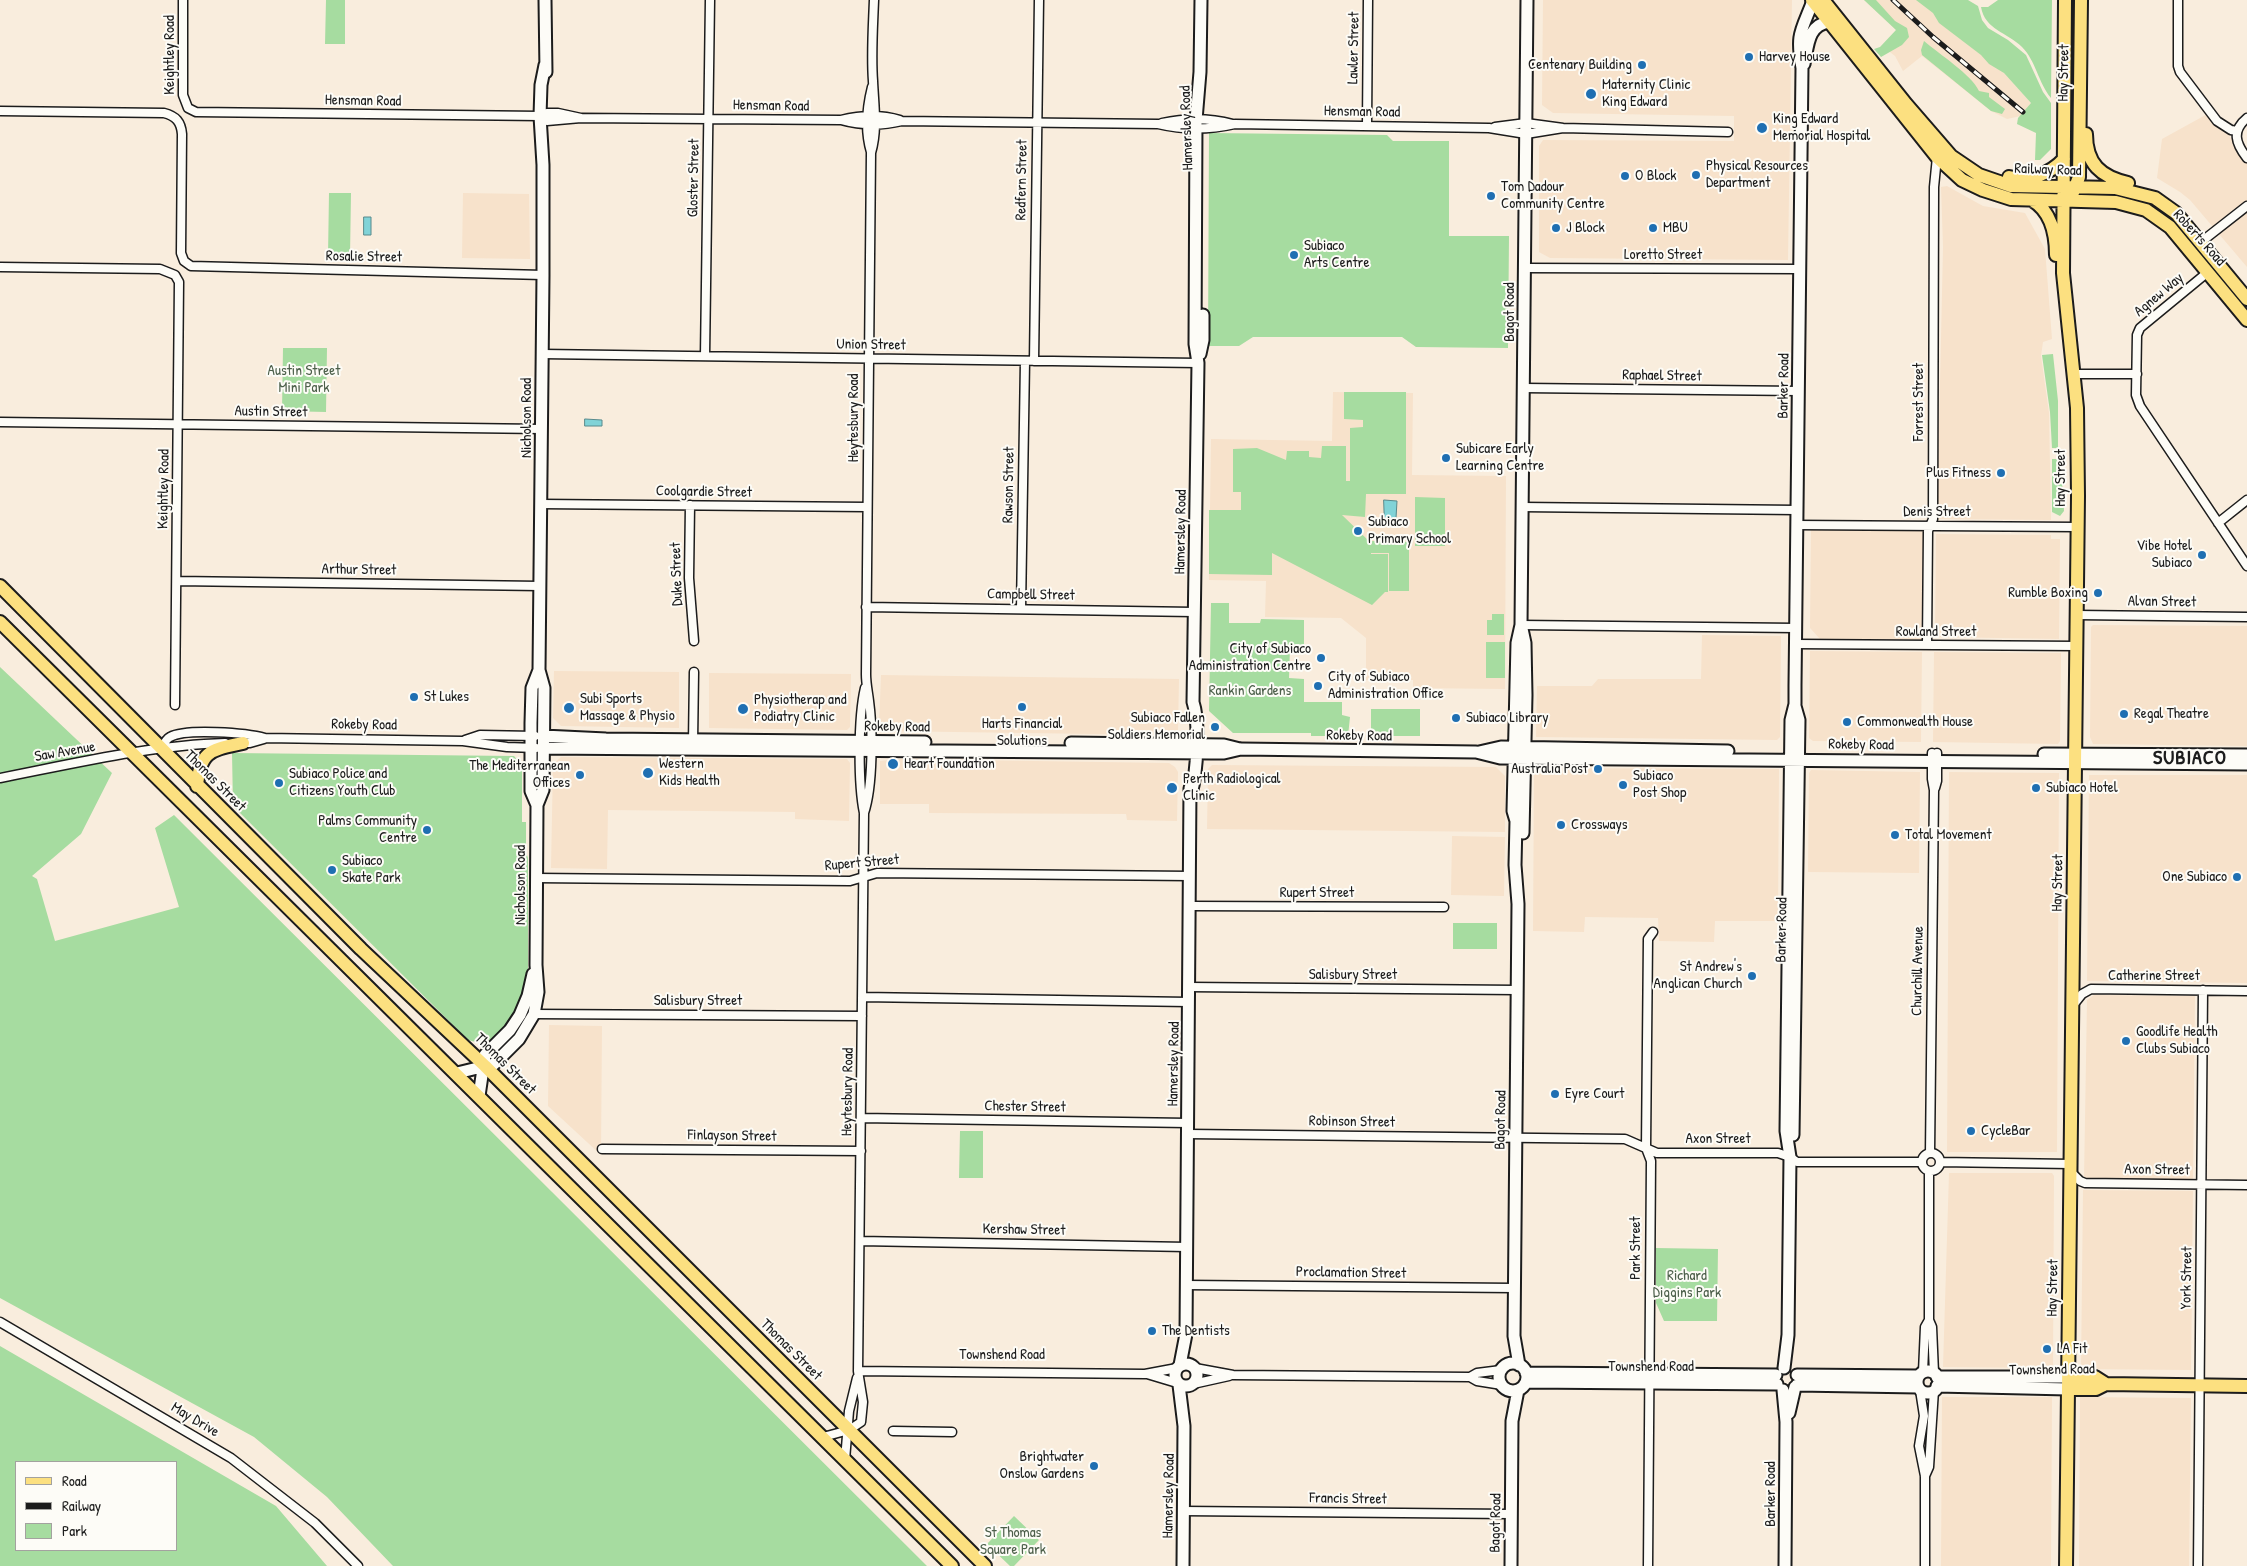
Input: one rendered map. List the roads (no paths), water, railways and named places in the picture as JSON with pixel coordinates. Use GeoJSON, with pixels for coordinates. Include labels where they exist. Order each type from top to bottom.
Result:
{"type":"FeatureCollection","features":[{"type":"Feature","properties":{"kind":"main road","name":"Nicholson Road"},"geometry":{"type":"LineString","coordinates":[[456,1073],[494,1064],[527,1027],[534,1014],[538,992],[536,964],[537,805],[543,790],[544,688],[540,670],[543,165],[540,142],[545,117],[541,85],[545,65],[545,0]]}},
{"type":"Feature","properties":{"kind":"main road","name":"Hamersley Road"},"geometry":{"type":"LineString","coordinates":[[1178,1367],[1186,1334],[1191,794],[1188,780],[1196,712],[1193,702],[1198,363],[1195,344],[1201,0]]}},
{"type":"Feature","properties":{"kind":"main road","name":"Bagot Road"},"geometry":{"type":"LineString","coordinates":[[1511,1566],[1518,904],[1515,865],[1516,821],[1513,811],[1519,753],[1517,644],[1521,625],[1527,0]]}},
{"type":"Feature","properties":{"kind":"main road"},"geometry":{"type":"LineString","coordinates":[[1816,0],[1829,22]]}},
{"type":"Feature","properties":{"kind":"main road","name":"Barker Road"},"geometry":{"type":"LineString","coordinates":[[1785,1566],[1790,1157],[1786,1131],[1795,755],[1791,720],[1795,704],[1802,68],[1799,49],[1800,33],[1816,0]]}},
{"type":"Feature","properties":{"kind":"main road","name":"Railway Road"},"geometry":{"type":"LineString","coordinates":[[1816,0],[1951,156],[1979,175],[2012,186],[2068,192],[2115,188],[2155,198],[2176,213],[2247,299]]}},
{"type":"Feature","properties":{"kind":"main road","name":"Hay Street"},"geometry":{"type":"LineString","coordinates":[[2065,0],[2064,159],[2068,192],[2063,273],[2074,374],[2077,424],[2073,1011],[2066,1566]]}},
{"type":"Feature","properties":{"kind":"main road","name":"Hay Street"},"geometry":{"type":"LineString","coordinates":[[2068,192],[2078,177],[2081,0]]}},
{"type":"Feature","properties":{"kind":"main road","name":"Barker Road"},"geometry":{"type":"LineString","coordinates":[[1802,68],[1812,31],[1818,24],[1829,22]]}},
{"type":"Feature","properties":{"kind":"main road","name":"Roberts Road"},"geometry":{"type":"LineString","coordinates":[[1829,22],[1937,157],[1962,180],[1983,190],[2011,199],[2032,200],[2068,192],[2146,210],[2170,227],[2247,320]]}},
{"type":"Feature","properties":{"kind":"main road"},"geometry":{"type":"LineString","coordinates":[[2080,111],[2086,124],[2086,142],[2089,156],[2098,170],[2114,180],[2140,187],[2155,198]]}},
{"type":"Feature","properties":{"kind":"main road"},"geometry":{"type":"LineString","coordinates":[[1979,175],[1997,174],[2015,178],[2033,177],[2050,171],[2064,159]]}},
{"type":"Feature","properties":{"kind":"main road"},"geometry":{"type":"LineString","coordinates":[[2032,200],[2041,206],[2048,216],[2056,244],[2056,258],[2063,273]]}},
{"type":"Feature","properties":{"kind":"main road","name":"Thomas Street"},"geometry":{"type":"LineString","coordinates":[[0,586],[197,786],[361,949],[485,1066],[985,1566]]}},
{"type":"Feature","properties":{"kind":"main road"},"geometry":{"type":"LineString","coordinates":[[0,622],[952,1566]]}},
{"type":"Feature","properties":{"kind":"main road","name":"Nicholson Road"},"geometry":{"type":"LineString","coordinates":[[537,805],[531,791],[532,688],[540,670]]}},
{"type":"Feature","properties":{"kind":"main road"},"geometry":{"type":"LineString","coordinates":[[197,786],[200,764],[206,755],[221,747],[243,742]]}},
{"type":"Feature","properties":{"kind":"main road","name":"Rokeby Road"},"geometry":{"type":"LineString","coordinates":[[543,742],[1192,749],[1224,745],[1241,749],[1476,752],[1500,758],[1519,753],[2075,758],[2247,756]]}},
{"type":"Feature","properties":{"kind":"main road","name":"Rokeby Road"},"geometry":{"type":"LineString","coordinates":[[2075,758],[2247,764]]}},
{"type":"Feature","properties":{"kind":"main road","name":"Nicholson Road"},"geometry":{"type":"LineString","coordinates":[[479,1096],[485,1066],[485,1055],[510,1030],[520,1015],[528,996],[536,964]]}},
{"type":"Feature","properties":{"kind":"main road","name":"Hamersley Road"},"geometry":{"type":"LineString","coordinates":[[1186,1334],[1194,1367]]}},
{"type":"Feature","properties":{"kind":"main road"},"geometry":{"type":"LineString","coordinates":[[1187,1364],[1194,1367],[1197,1378],[1185,1384],[1174,1376],[1178,1367],[1187,1364]]}},
{"type":"Feature","properties":{"kind":"main road","name":"Townshend Road"},"geometry":{"type":"LineString","coordinates":[[1513,1377],[2068,1383],[2096,1389],[2106,1384],[2247,1386]]}},
{"type":"Feature","properties":{"kind":"main road","name":"Hamersley Road"},"geometry":{"type":"LineString","coordinates":[[1183,1566],[1185,1384]]}},
{"type":"Feature","properties":{"kind":"street","name":"Keightley Road"},"geometry":{"type":"LineString","coordinates":[[183,0],[183,95],[188,108]]}},
{"type":"Feature","properties":{"kind":"street","name":"Gloster Street"},"geometry":{"type":"LineString","coordinates":[[705,356],[710,0]]}},
{"type":"Feature","properties":{"kind":"street","name":"Heytesbury Road"},"geometry":{"type":"LineString","coordinates":[[849,1430],[861,1422],[863,1402],[858,1371],[864,813],[869,799],[862,702],[866,684],[871,153],[875,141],[871,125],[874,0]]}},
{"type":"Feature","properties":{"kind":"street","name":"Redfern Street"},"geometry":{"type":"LineString","coordinates":[[1034,361],[1039,0]]}},
{"type":"Feature","properties":{"kind":"street","name":"Lawler Street"},"geometry":{"type":"LineString","coordinates":[[1367,126],[1368,0]]}},
{"type":"Feature","properties":{"kind":"street"},"geometry":{"type":"LineString","coordinates":[[2178,0],[2178,66],[2180,72],[2217,121],[2231,130],[2237,131]]}},
{"type":"Feature","properties":{"kind":"street","name":"Hensman Road"},"geometry":{"type":"LineString","coordinates":[[188,108],[196,112],[206,113],[841,120],[871,116],[902,121]]}},
{"type":"Feature","properties":{"kind":"street","name":"Rosalie Street"},"geometry":{"type":"LineString","coordinates":[[0,111],[172,114],[181,126],[182,134],[181,253],[186,263],[200,268],[543,275]]}},
{"type":"Feature","properties":{"kind":"street"},"geometry":{"type":"LineString","coordinates":[[2247,118],[2237,131],[2237,144],[2247,158]]}},
{"type":"Feature","properties":{"kind":"street","name":"Hensman Road"},"geometry":{"type":"LineString","coordinates":[[841,120],[871,125],[902,121],[1037,122],[1158,124],[1176,128],[1220,121],[1234,124],[1728,132]]}},
{"type":"Feature","properties":{"kind":"street","name":"Forrest Street"},"geometry":{"type":"LineString","coordinates":[[1927,645],[1928,531],[1933,519],[1935,172],[1937,157]]}},
{"type":"Feature","properties":{"kind":"street"},"geometry":{"type":"LineString","coordinates":[[2201,242],[2247,206]]}},
{"type":"Feature","properties":{"kind":"street","name":"Keightley Road"},"geometry":{"type":"LineString","coordinates":[[0,267],[160,269],[174,275],[180,287],[175,705]]}},
{"type":"Feature","properties":{"kind":"street","name":"Loretto Street"},"geometry":{"type":"LineString","coordinates":[[1525,268],[1800,269]]}},
{"type":"Feature","properties":{"kind":"street","name":"Agnew Way"},"geometry":{"type":"LineString","coordinates":[[2137,374],[2137,336],[2140,328],[2208,272]]}},
{"type":"Feature","properties":{"kind":"street","name":"Union Street"},"geometry":{"type":"LineString","coordinates":[[542,354],[1198,363]]}},
{"type":"Feature","properties":{"kind":"street","name":"Rawson Street"},"geometry":{"type":"LineString","coordinates":[[1021,609],[1025,361]]}},
{"type":"Feature","properties":{"kind":"street"},"geometry":{"type":"LineString","coordinates":[[2074,374],[2137,374],[2136,395],[2140,406],[2247,566]]}},
{"type":"Feature","properties":{"kind":"street","name":"Raphael Street"},"geometry":{"type":"LineString","coordinates":[[1524,388],[1799,391]]}},
{"type":"Feature","properties":{"kind":"street","name":"Austin Street"},"geometry":{"type":"LineString","coordinates":[[0,422],[542,429]]}},
{"type":"Feature","properties":{"kind":"street"},"geometry":{"type":"LineString","coordinates":[[2218,523],[2247,500]]}},
{"type":"Feature","properties":{"kind":"street","name":"Coolgardie Street"},"geometry":{"type":"LineString","coordinates":[[541,504],[867,507]]}},
{"type":"Feature","properties":{"kind":"street","name":"Duke Street"},"geometry":{"type":"LineString","coordinates":[[690,505],[689,578],[694,641]]}},
{"type":"Feature","properties":{"kind":"street"},"geometry":{"type":"LineString","coordinates":[[1522,507],[1797,510]]}},
{"type":"Feature","properties":{"kind":"street","name":"Denis Street"},"geometry":{"type":"LineString","coordinates":[[1797,525],[2077,527]]}},
{"type":"Feature","properties":{"kind":"street","name":"Arthur Street"},"geometry":{"type":"LineString","coordinates":[[176,582],[540,586]]}},
{"type":"Feature","properties":{"kind":"street","name":"Campbell Street"},"geometry":{"type":"LineString","coordinates":[[866,607],[1194,612]]}},
{"type":"Feature","properties":{"kind":"street","name":"Alvan Street"},"geometry":{"type":"LineString","coordinates":[[2076,615],[2247,616]]}},
{"type":"Feature","properties":{"kind":"street"},"geometry":{"type":"LineString","coordinates":[[1521,625],[1796,628]]}},
{"type":"Feature","properties":{"kind":"street","name":"Rowland Street"},"geometry":{"type":"LineString","coordinates":[[1796,644],[2076,646]]}},
{"type":"Feature","properties":{"kind":"street"},"geometry":{"type":"LineString","coordinates":[[693,744],[694,672]]}},
{"type":"Feature","properties":{"kind":"street","name":"Rokeby Road"},"geometry":{"type":"LineString","coordinates":[[161,749],[168,738],[185,734],[250,734],[265,738]]}},
{"type":"Feature","properties":{"kind":"street","name":"Rokeby Road"},"geometry":{"type":"LineString","coordinates":[[463,741],[480,735],[543,742]]}},
{"type":"Feature","properties":{"kind":"street","name":"Rokeby Road"},"geometry":{"type":"LineString","coordinates":[[135,754],[197,744],[243,742],[265,738],[463,741],[508,747],[531,742],[543,742]]}},
{"type":"Feature","properties":{"kind":"street","name":"Saw Avenue"},"geometry":{"type":"LineString","coordinates":[[0,778],[135,754]]}},
{"type":"Feature","properties":{"kind":"street","name":"Churchill Avenue"},"geometry":{"type":"LineString","coordinates":[[1930,1153],[1934,790],[1937,781],[1934,757]]}},
{"type":"Feature","properties":{"kind":"street","name":"Rupert Street"},"geometry":{"type":"LineString","coordinates":[[536,878],[850,881],[877,873],[1190,876]]}},
{"type":"Feature","properties":{"kind":"street","name":"Rupert Street"},"geometry":{"type":"LineString","coordinates":[[1190,906],[1444,906]]}},
{"type":"Feature","properties":{"kind":"street","name":"Park Street"},"geometry":{"type":"LineString","coordinates":[[1648,1566],[1650,1161],[1646,1148],[1648,939],[1653,932]]}},
{"type":"Feature","properties":{"kind":"street","name":"Salisbury Street"},"geometry":{"type":"LineString","coordinates":[[1190,987],[1517,990]]}},
{"type":"Feature","properties":{"kind":"street","name":"Catherine Street"},"geometry":{"type":"LineString","coordinates":[[2073,1011],[2076,1001],[2082,994],[2091,989],[2247,991]]}},
{"type":"Feature","properties":{"kind":"street","name":"York Street"},"geometry":{"type":"LineString","coordinates":[[2198,1566],[2203,990]]}},
{"type":"Feature","properties":{"kind":"street"},"geometry":{"type":"LineString","coordinates":[[862,998],[1189,1002]]}},
{"type":"Feature","properties":{"kind":"street","name":"Salisbury Street"},"geometry":{"type":"LineString","coordinates":[[534,1014],[862,1016]]}},
{"type":"Feature","properties":{"kind":"street","name":"Chester Street"},"geometry":{"type":"LineString","coordinates":[[861,1118],[1188,1129]]}},
{"type":"Feature","properties":{"kind":"street","name":"Robinson Street"},"geometry":{"type":"LineString","coordinates":[[1188,1129],[1516,1138]]}},
{"type":"Feature","properties":{"kind":"street","name":"Axon Street"},"geometry":{"type":"LineString","coordinates":[[1516,1138],[1625,1139],[1657,1153],[1778,1153],[1790,1157],[1797,1162],[1921,1162]]}},
{"type":"Feature","properties":{"kind":"street","name":"Finlayson Street"},"geometry":{"type":"LineString","coordinates":[[602,1149],[861,1151]]}},
{"type":"Feature","properties":{"kind":"street"},"geometry":{"type":"LineString","coordinates":[[1930,1153],[1938,1156],[1940,1162],[1937,1170],[1929,1172],[1923,1168],[1921,1162],[1924,1156],[1930,1153]]}},
{"type":"Feature","properties":{"kind":"street","name":"Axon Street"},"geometry":{"type":"LineString","coordinates":[[1940,1162],[2071,1168],[2080,1181],[2085,1183],[2247,1185]]}},
{"type":"Feature","properties":{"kind":"street"},"geometry":{"type":"LineString","coordinates":[[1926,1476],[1929,1467],[1925,1327],[1929,1320],[1929,1172]]}},
{"type":"Feature","properties":{"kind":"street","name":"Kershaw Street"},"geometry":{"type":"LineString","coordinates":[[860,1241],[1187,1247]]}},
{"type":"Feature","properties":{"kind":"street","name":"Proclamation Street"},"geometry":{"type":"LineString","coordinates":[[1186,1285],[1514,1288]]}},
{"type":"Feature","properties":{"kind":"street","name":"May Drive"},"geometry":{"type":"LineString","coordinates":[[0,1322],[231,1458],[315,1523],[358,1566]]}},
{"type":"Feature","properties":{"kind":"street","name":"Townshend Road"},"geometry":{"type":"LineString","coordinates":[[858,1371],[1145,1374],[1178,1367]]}},
{"type":"Feature","properties":{"kind":"street","name":"Townshend Road"},"geometry":{"type":"LineString","coordinates":[[1194,1367],[1233,1374],[1470,1377],[1477,1381],[1513,1377]]}},
{"type":"Feature","properties":{"kind":"street","name":"Heytesbury Road"},"geometry":{"type":"LineString","coordinates":[[845,1461],[850,1411],[858,1371]]}},
{"type":"Feature","properties":{"kind":"street","name":"Townshend Road"},"geometry":{"type":"LineString","coordinates":[[1470,1377],[1477,1373],[1513,1377]]}},
{"type":"Feature","properties":{"kind":"street","name":"Townshend Road"},"geometry":{"type":"LineString","coordinates":[[1145,1374],[1185,1384],[1233,1374]]}},
{"type":"Feature","properties":{"kind":"street"},"geometry":{"type":"LineString","coordinates":[[1925,1566],[1926,1476],[1919,1446],[1924,1422],[1928,1381]]}},
{"type":"Feature","properties":{"kind":"street"},"geometry":{"type":"LineString","coordinates":[[823,1437],[849,1430]]}},
{"type":"Feature","properties":{"kind":"street"},"geometry":{"type":"LineString","coordinates":[[893,1431],[952,1432]]}},
{"type":"Feature","properties":{"kind":"street","name":"Francis Street"},"geometry":{"type":"LineString","coordinates":[[1183,1511],[1511,1514]]}},
{"type":"Feature","properties":{"kind":"water"},"geometry":{"type":"Polygon","coordinates":[[[364,217],[371,217],[371,235],[364,235],[364,217]]]}},
{"type":"Feature","properties":{"kind":"water"},"geometry":{"type":"Polygon","coordinates":[[[585,419],[602,420],[602,426],[585,426],[585,419]]]}},
{"type":"Feature","properties":{"kind":"water"},"geometry":{"type":"Polygon","coordinates":[[[1384,500],[1397,501],[1396,518],[1399,521],[1399,525],[1381,525],[1381,521],[1384,518],[1384,500]]]}},
{"type":"Feature","properties":{"kind":"railway"},"geometry":{"type":"LineString","coordinates":[[1893,0],[1933,37],[2023,112]]}},
{"type":"Feature","properties":{"kind":"place","name":"Harvey House"},"geometry":{"type":"Point","coordinates":[1749,57]}},
{"type":"Feature","properties":{"kind":"place","name":"Centenary Building"},"geometry":{"type":"Point","coordinates":[1642,65]}},
{"type":"Feature","properties":{"kind":"place","name":"Maternity Clinic King Edward"},"geometry":{"type":"Point","coordinates":[1591,94]}},
{"type":"Feature","properties":{"kind":"place","name":"King Edward Memorial Hospital"},"geometry":{"type":"Point","coordinates":[1762,128]}},
{"type":"Feature","properties":{"kind":"place","name":"Physical Resources Department"},"geometry":{"type":"Point","coordinates":[1696,175]}},
{"type":"Feature","properties":{"kind":"place","name":"O Block"},"geometry":{"type":"Point","coordinates":[1625,176]}},
{"type":"Feature","properties":{"kind":"place","name":"Tom Dadour Community Centre"},"geometry":{"type":"Point","coordinates":[1491,196]}},
{"type":"Feature","properties":{"kind":"place","name":"J Block"},"geometry":{"type":"Point","coordinates":[1556,228]}},
{"type":"Feature","properties":{"kind":"place","name":"MBU"},"geometry":{"type":"Point","coordinates":[1653,228]}},
{"type":"Feature","properties":{"kind":"place","name":"Subiaco Arts Centre"},"geometry":{"type":"Point","coordinates":[1294,255]}},
{"type":"Feature","properties":{"kind":"place","name":"Subicare Early Learning Centre"},"geometry":{"type":"Point","coordinates":[1446,458]}},
{"type":"Feature","properties":{"kind":"place","name":"Plus Fitness"},"geometry":{"type":"Point","coordinates":[2001,473]}},
{"type":"Feature","properties":{"kind":"place","name":"Subiaco Primary School"},"geometry":{"type":"Point","coordinates":[1358,531]}},
{"type":"Feature","properties":{"kind":"place","name":"Vibe Hotel Subiaco"},"geometry":{"type":"Point","coordinates":[2202,555]}},
{"type":"Feature","properties":{"kind":"place","name":"Rumble Boxing"},"geometry":{"type":"Point","coordinates":[2098,593]}},
{"type":"Feature","properties":{"kind":"place","name":"City of Subiaco Administration Centre"},"geometry":{"type":"Point","coordinates":[1321,658]}},
{"type":"Feature","properties":{"kind":"place","name":"City of Subiaco Administration Office"},"geometry":{"type":"Point","coordinates":[1318,686]}},
{"type":"Feature","properties":{"kind":"place","name":"St Lukes"},"geometry":{"type":"Point","coordinates":[414,697]}},
{"type":"Feature","properties":{"kind":"place","name":"Harts Financial Solutions"},"geometry":{"type":"Point","coordinates":[1022,707]}},
{"type":"Feature","properties":{"kind":"place","name":"Subi Sports Massage & Physio"},"geometry":{"type":"Point","coordinates":[569,708]}},
{"type":"Feature","properties":{"kind":"place","name":"Physiotherap and Podiatry Clinic"},"geometry":{"type":"Point","coordinates":[743,709]}},
{"type":"Feature","properties":{"kind":"place","name":"Regal Theatre"},"geometry":{"type":"Point","coordinates":[2124,714]}},
{"type":"Feature","properties":{"kind":"place","name":"Subiaco Library"},"geometry":{"type":"Point","coordinates":[1456,718]}},
{"type":"Feature","properties":{"kind":"place","name":"Commonwealth House"},"geometry":{"type":"Point","coordinates":[1847,722]}},
{"type":"Feature","properties":{"kind":"place","name":"Subiaco Fallen Soldiers Memorial"},"geometry":{"type":"Point","coordinates":[1215,727]}},
{"type":"Feature","properties":{"kind":"place","name":"Heart Foundation"},"geometry":{"type":"Point","coordinates":[893,764]}},
{"type":"Feature","properties":{"kind":"place","name":"Australia Post"},"geometry":{"type":"Point","coordinates":[1598,769]}},
{"type":"Feature","properties":{"kind":"place","name":"Western Kids Health"},"geometry":{"type":"Point","coordinates":[648,773]}},
{"type":"Feature","properties":{"kind":"place","name":"The Mediterranean Offices"},"geometry":{"type":"Point","coordinates":[580,775]}},
{"type":"Feature","properties":{"kind":"place","name":"Subiaco Police and Citizens Youth Club"},"geometry":{"type":"Point","coordinates":[279,783]}},
{"type":"Feature","properties":{"kind":"place","name":"Subiaco Post Shop"},"geometry":{"type":"Point","coordinates":[1623,785]}},
{"type":"Feature","properties":{"kind":"place","name":"Perth Radiological Clinic"},"geometry":{"type":"Point","coordinates":[1172,788]}},
{"type":"Feature","properties":{"kind":"place","name":"Subiaco Hotel"},"geometry":{"type":"Point","coordinates":[2036,788]}},
{"type":"Feature","properties":{"kind":"place","name":"Crossways"},"geometry":{"type":"Point","coordinates":[1561,825]}},
{"type":"Feature","properties":{"kind":"place","name":"Palms Community Centre"},"geometry":{"type":"Point","coordinates":[427,830]}},
{"type":"Feature","properties":{"kind":"place","name":"Total Movement"},"geometry":{"type":"Point","coordinates":[1895,835]}},
{"type":"Feature","properties":{"kind":"place","name":"Subiaco Skate Park"},"geometry":{"type":"Point","coordinates":[332,870]}},
{"type":"Feature","properties":{"kind":"place","name":"One Subiaco"},"geometry":{"type":"Point","coordinates":[2237,877]}},
{"type":"Feature","properties":{"kind":"place","name":"St Andrew's Anglican Church"},"geometry":{"type":"Point","coordinates":[1752,976]}},
{"type":"Feature","properties":{"kind":"place","name":"Goodlife Health Clubs Subiaco"},"geometry":{"type":"Point","coordinates":[2126,1041]}},
{"type":"Feature","properties":{"kind":"place","name":"Eyre Court"},"geometry":{"type":"Point","coordinates":[1555,1094]}},
{"type":"Feature","properties":{"kind":"place","name":"CycleBar"},"geometry":{"type":"Point","coordinates":[1971,1131]}},
{"type":"Feature","properties":{"kind":"place","name":"The Dentists"},"geometry":{"type":"Point","coordinates":[1152,1331]}},
{"type":"Feature","properties":{"kind":"place","name":"LA Fit"},"geometry":{"type":"Point","coordinates":[2047,1349]}},
{"type":"Feature","properties":{"kind":"place","name":"Brightwater Onslow Gardens"},"geometry":{"type":"Point","coordinates":[1094,1466]}},
{"type":"Feature","properties":{"kind":"district","name":"SUBIACO"},"geometry":{"type":"Point","coordinates":[2190,759]}},
{"type":"Feature","properties":{"kind":"park label","name":"Austin Street Mini Park"},"geometry":{"type":"Point","coordinates":[304,380]}},
{"type":"Feature","properties":{"kind":"park label","name":"Rankin Gardens"},"geometry":{"type":"Point","coordinates":[1250,691]}},
{"type":"Feature","properties":{"kind":"park label","name":"Richard Diggins Park"},"geometry":{"type":"Point","coordinates":[1687,1284]}},
{"type":"Feature","properties":{"kind":"park label","name":"St Thomas Square Park"},"geometry":{"type":"Point","coordinates":[1013,1542]}}]}
